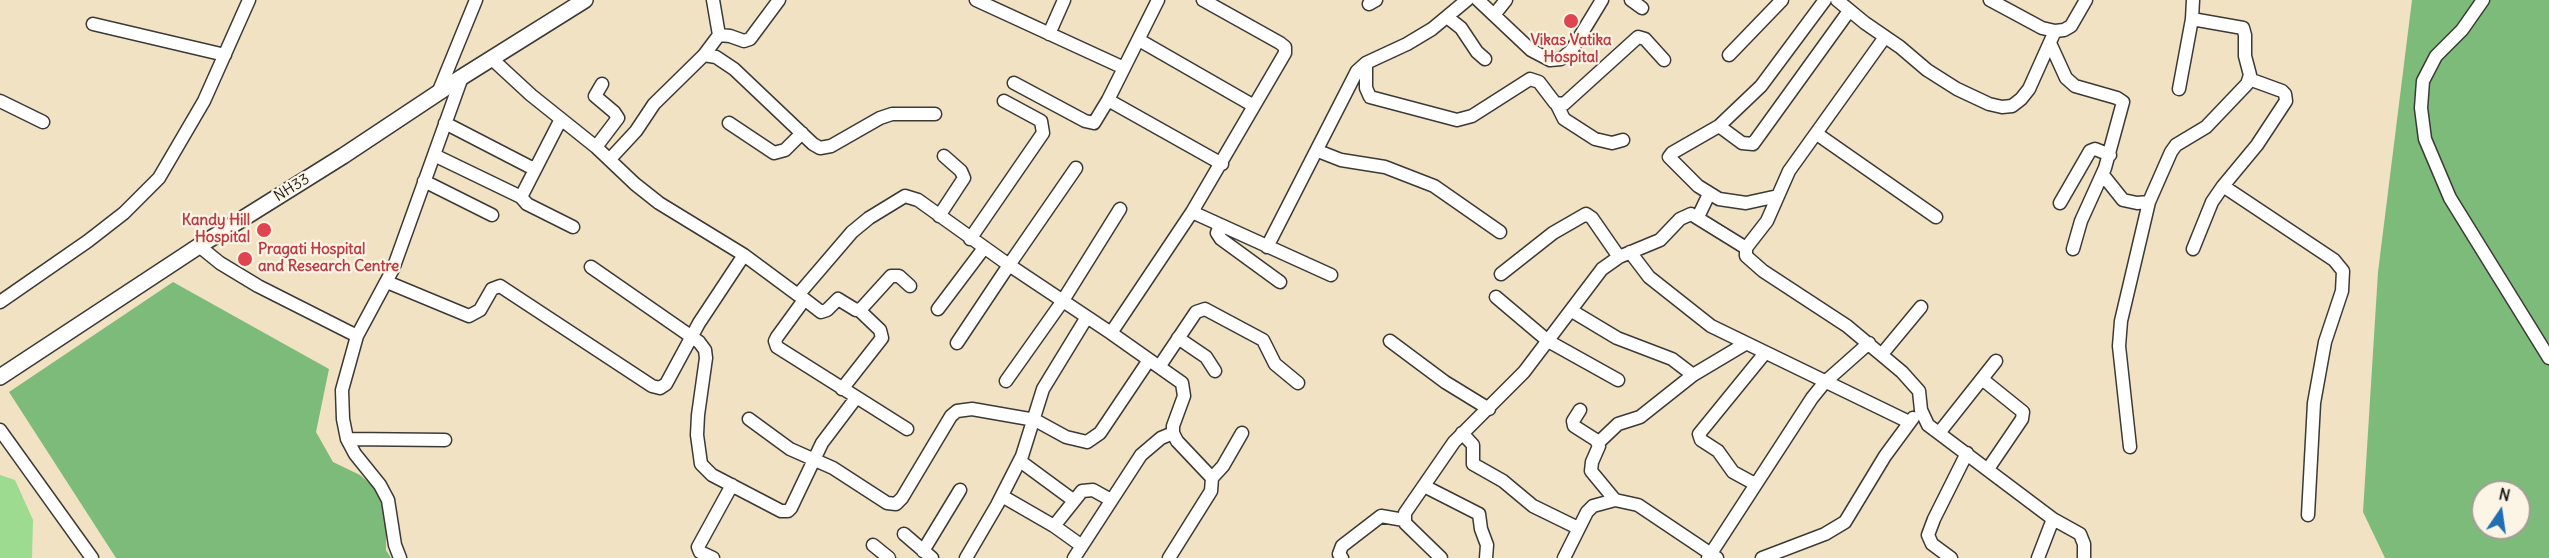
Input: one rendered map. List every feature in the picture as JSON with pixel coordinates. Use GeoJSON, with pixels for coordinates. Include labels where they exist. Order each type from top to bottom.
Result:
{"type":"FeatureCollection","features":[{"type":"Feature","properties":{"kind":"main road","name":"NH33"},"geometry":{"type":"LineString","coordinates":[[0,377],[199,246],[585,0]]}},
{"type":"Feature","properties":{"kind":"street"},"geometry":{"type":"LineString","coordinates":[[0,302],[124,213],[159,178],[204,101],[249,0]]}},
{"type":"Feature","properties":{"kind":"street"},"geometry":{"type":"LineString","coordinates":[[438,94],[476,0]]}},
{"type":"Feature","properties":{"kind":"street"},"geometry":{"type":"LineString","coordinates":[[610,159],[636,131],[654,104],[704,55],[719,35],[713,0]]}},
{"type":"Feature","properties":{"kind":"street"},"geometry":{"type":"LineString","coordinates":[[719,35],[747,40],[779,0]]}},
{"type":"Feature","properties":{"kind":"street"},"geometry":{"type":"LineString","coordinates":[[975,0],[1124,68]]}},
{"type":"Feature","properties":{"kind":"street"},"geometry":{"type":"LineString","coordinates":[[1049,34],[1064,0]]}},
{"type":"Feature","properties":{"kind":"street"},"geometry":{"type":"LineString","coordinates":[[1014,83],[1089,123],[1097,120],[1158,0]]}},
{"type":"Feature","properties":{"kind":"street"},"geometry":{"type":"LineString","coordinates":[[1111,333],[1222,164],[1283,57],[1285,47],[1203,0]]}},
{"type":"Feature","properties":{"kind":"street"},"geometry":{"type":"LineString","coordinates":[[1267,247],[1357,71],[1366,63],[1407,44],[1447,17],[1467,0]]}},
{"type":"Feature","properties":{"kind":"street"},"geometry":{"type":"LineString","coordinates":[[1478,0],[1540,57],[1550,60],[1561,58],[1578,42],[1602,0]]}},
{"type":"Feature","properties":{"kind":"street"},"geometry":{"type":"LineString","coordinates":[[1494,15],[1506,0]]}},
{"type":"Feature","properties":{"kind":"street"},"geometry":{"type":"LineString","coordinates":[[1631,0],[1642,8]]}},
{"type":"Feature","properties":{"kind":"street"},"geometry":{"type":"LineString","coordinates":[[1729,54],[1782,0]]}},
{"type":"Feature","properties":{"kind":"street"},"geometry":{"type":"LineString","coordinates":[[1778,196],[1746,203],[1726,200],[1709,194],[1669,157],[1672,153],[1719,126],[1773,72],[1825,0]]}},
{"type":"Feature","properties":{"kind":"street"},"geometry":{"type":"LineString","coordinates":[[1837,0],[1900,47],[1917,64],[1958,89],[1989,104],[2002,107],[2012,106],[2021,99],[2029,88],[2052,37],[2071,26],[2086,0]]}},
{"type":"Feature","properties":{"kind":"street"},"geometry":{"type":"LineString","coordinates":[[1990,0],[2043,28],[2052,37],[2060,67],[2066,78],[2075,86],[2117,98],[2123,102],[2103,175],[2081,220],[2073,249]]}},
{"type":"Feature","properties":{"kind":"street"},"geometry":{"type":"LineString","coordinates":[[2179,89],[2192,19],[2193,0]]}},
{"type":"Feature","properties":{"kind":"street"},"geometry":{"type":"LineString","coordinates":[[2482,0],[2462,30],[2436,56],[2423,81],[2421,108],[2425,139],[2450,198],[2549,358]]}},
{"type":"Feature","properties":{"kind":"street"},"geometry":{"type":"LineString","coordinates":[[1719,126],[1742,143],[1753,144],[1849,11]]}},
{"type":"Feature","properties":{"kind":"street"},"geometry":{"type":"LineString","coordinates":[[1447,17],[1461,28],[1477,52],[1485,58]]}},
{"type":"Feature","properties":{"kind":"street"},"geometry":{"type":"LineString","coordinates":[[2130,447],[2118,346],[2121,321],[2149,202],[2176,145],[2206,127],[2249,79],[2250,71],[2245,56],[2246,35],[2243,28],[2192,19]]}},
{"type":"Feature","properties":{"kind":"street"},"geometry":{"type":"LineString","coordinates":[[93,24],[225,56]]}},
{"type":"Feature","properties":{"kind":"street"},"geometry":{"type":"LineString","coordinates":[[1557,105],[1564,104],[1638,37],[1645,39],[1664,60]]}},
{"type":"Feature","properties":{"kind":"street"},"geometry":{"type":"LineString","coordinates":[[1885,37],[1789,171],[1767,221],[1746,248],[1746,256],[1762,272],[1818,307],[1882,354],[1919,391],[1921,410],[1928,425],[2053,519],[2080,534],[2084,544],[2084,558]]}},
{"type":"Feature","properties":{"kind":"street"},"geometry":{"type":"LineString","coordinates":[[1139,40],[1254,106]]}},
{"type":"Feature","properties":{"kind":"street"},"geometry":{"type":"LineString","coordinates":[[704,55],[716,57],[734,69],[813,144],[826,148],[880,117],[892,114],[935,114]]}},
{"type":"Feature","properties":{"kind":"street"},"geometry":{"type":"LineString","coordinates":[[492,59],[658,203],[744,255],[821,312],[827,310],[838,299],[859,310],[880,330],[882,338],[842,389]]}},
{"type":"Feature","properties":{"kind":"street"},"geometry":{"type":"LineString","coordinates":[[1366,63],[1366,88],[1370,97],[1457,120],[1472,116],[1530,79],[1539,82],[1557,105],[1564,120],[1595,139],[1612,143],[1623,140]]}},
{"type":"Feature","properties":{"kind":"street"},"geometry":{"type":"LineString","coordinates":[[400,558],[395,545],[388,500],[347,439],[343,419],[342,390],[357,336],[387,282],[462,77]]}},
{"type":"Feature","properties":{"kind":"street"},"geometry":{"type":"LineString","coordinates":[[2193,249],[2206,213],[2223,186],[2258,145],[2286,101],[2285,94],[2282,92],[2249,79]]}},
{"type":"Feature","properties":{"kind":"street"},"geometry":{"type":"LineString","coordinates":[[596,147],[618,118],[595,96],[602,84]]}},
{"type":"Feature","properties":{"kind":"street"},"geometry":{"type":"LineString","coordinates":[[1108,100],[1222,164]]}},
{"type":"Feature","properties":{"kind":"street"},"geometry":{"type":"LineString","coordinates":[[0,101],[43,122]]}},
{"type":"Feature","properties":{"kind":"street"},"geometry":{"type":"LineString","coordinates":[[970,239],[1043,133],[1041,121],[1004,101]]}},
{"type":"Feature","properties":{"kind":"street"},"geometry":{"type":"LineString","coordinates":[[521,197],[561,119]]}},
{"type":"Feature","properties":{"kind":"street"},"geometry":{"type":"LineString","coordinates":[[446,123],[534,169]]}},
{"type":"Feature","properties":{"kind":"street"},"geometry":{"type":"LineString","coordinates":[[729,123],[774,153],[785,150],[802,133]]}},
{"type":"Feature","properties":{"kind":"street"},"geometry":{"type":"LineString","coordinates":[[1817,134],[1936,217]]}},
{"type":"Feature","properties":{"kind":"street"},"geometry":{"type":"LineString","coordinates":[[2060,203],[2090,151],[2095,149],[2109,155]]}},
{"type":"Feature","properties":{"kind":"street"},"geometry":{"type":"LineString","coordinates":[[1318,151],[1341,160],[1385,167],[1426,183],[1453,198],[1500,232]]}},
{"type":"Feature","properties":{"kind":"street"},"geometry":{"type":"LineString","coordinates":[[434,155],[521,197],[527,204],[573,228]]}},
{"type":"Feature","properties":{"kind":"street"},"geometry":{"type":"LineString","coordinates":[[939,216],[964,178],[961,171],[944,156]]}},
{"type":"Feature","properties":{"kind":"street"},"geometry":{"type":"LineString","coordinates":[[957,343],[1076,168]]}},
{"type":"Feature","properties":{"kind":"street"},"geometry":{"type":"LineString","coordinates":[[2103,175],[2122,200],[2137,203],[2149,202]]}},
{"type":"Feature","properties":{"kind":"street"},"geometry":{"type":"LineString","coordinates":[[424,181],[492,215]]}},
{"type":"Feature","properties":{"kind":"street"},"geometry":{"type":"LineString","coordinates":[[2223,186],[2334,260],[2343,271],[2342,291],[2325,342],[2314,402],[2308,515]]}},
{"type":"Feature","properties":{"kind":"street"},"geometry":{"type":"LineString","coordinates":[[1698,217],[1709,194]]}},
{"type":"Feature","properties":{"kind":"street"},"geometry":{"type":"LineString","coordinates":[[907,429],[775,345],[801,297],[852,232],[898,198],[912,197],[1062,302],[1177,378],[1184,388],[1173,433],[1177,441],[1212,478]]}},
{"type":"Feature","properties":{"kind":"street"},"geometry":{"type":"LineString","coordinates":[[1006,381],[1062,302],[1120,209]]}},
{"type":"Feature","properties":{"kind":"street"},"geometry":{"type":"LineString","coordinates":[[1192,212],[1330,275]]}},
{"type":"Feature","properties":{"kind":"street"},"geometry":{"type":"LineString","coordinates":[[1501,274],[1553,233],[1586,214],[1649,277],[1710,326],[1910,422]]}},
{"type":"Feature","properties":{"kind":"street"},"geometry":{"type":"LineString","coordinates":[[1404,520],[1405,513],[1462,433],[1489,409],[1524,372],[1602,269],[1624,254],[1660,240],[1686,215],[1698,217],[1746,248]]}},
{"type":"Feature","properties":{"kind":"street"},"geometry":{"type":"LineString","coordinates":[[1220,225],[1217,233],[1221,239],[1280,282]]}},
{"type":"Feature","properties":{"kind":"street"},"geometry":{"type":"LineString","coordinates":[[199,246],[220,263],[258,286],[357,336]]}},
{"type":"Feature","properties":{"kind":"street"},"geometry":{"type":"LineString","coordinates":[[938,309],[984,248]]}},
{"type":"Feature","properties":{"kind":"street"},"geometry":{"type":"LineString","coordinates":[[387,282],[469,316],[480,310],[492,289],[500,286],[656,388],[666,384],[692,336],[744,255]]}},
{"type":"Feature","properties":{"kind":"street"},"geometry":{"type":"LineString","coordinates":[[591,267],[653,313],[692,336],[705,350],[697,435],[701,464],[712,475],[781,511],[788,511],[813,459],[834,425],[856,398]]}},
{"type":"Feature","properties":{"kind":"street"},"geometry":{"type":"LineString","coordinates":[[859,310],[891,276],[899,276],[910,286]]}},
{"type":"Feature","properties":{"kind":"street"},"geometry":{"type":"LineString","coordinates":[[1496,297],[1548,341],[1618,380]]}},
{"type":"Feature","properties":{"kind":"street"},"geometry":{"type":"LineString","coordinates":[[1882,354],[1921,307]]}},
{"type":"Feature","properties":{"kind":"street"},"geometry":{"type":"LineString","coordinates":[[749,419],[790,449],[849,477],[887,503],[896,504],[902,498],[951,416],[957,411],[972,409],[1035,420],[1077,441],[1087,442],[1094,439],[1154,363],[1178,338],[1196,312],[1205,309],[1263,340],[1275,364],[1298,383]]}},
{"type":"Feature","properties":{"kind":"street"},"geometry":{"type":"LineString","coordinates":[[1572,311],[1617,338],[1672,359],[1693,375]]}},
{"type":"Feature","properties":{"kind":"street"},"geometry":{"type":"LineString","coordinates":[[982,558],[968,554],[1020,461],[1035,420],[1043,389],[1087,317]]}},
{"type":"Feature","properties":{"kind":"street"},"geometry":{"type":"LineString","coordinates":[[1178,338],[1206,357],[1215,370]]}},
{"type":"Feature","properties":{"kind":"street"},"geometry":{"type":"LineString","coordinates":[[1390,341],[1445,382],[1489,409]]}},
{"type":"Feature","properties":{"kind":"street"},"geometry":{"type":"LineString","coordinates":[[1615,500],[1591,471],[1598,443],[1618,424],[1640,417],[1693,375],[1745,344]]}},
{"type":"Feature","properties":{"kind":"street"},"geometry":{"type":"LineString","coordinates":[[1564,558],[1578,528],[1593,506],[1615,500],[1638,505],[1712,556],[1755,484],[1825,382],[1869,344]]}},
{"type":"Feature","properties":{"kind":"street"},"geometry":{"type":"LineString","coordinates":[[1755,484],[1733,472],[1718,452],[1701,440],[1699,434],[1765,353]]}},
{"type":"Feature","properties":{"kind":"street"},"geometry":{"type":"LineString","coordinates":[[1939,433],[1996,361]]}},
{"type":"Feature","properties":{"kind":"street"},"geometry":{"type":"LineString","coordinates":[[1982,379],[2021,408],[2023,412],[2022,419],[1988,469]]}},
{"type":"Feature","properties":{"kind":"street"},"geometry":{"type":"LineString","coordinates":[[1580,410],[1574,426],[1598,443]]}},
{"type":"Feature","properties":{"kind":"street"},"geometry":{"type":"LineString","coordinates":[[1765,558],[1825,534],[1845,522],[1892,447],[1921,410]]}},
{"type":"Feature","properties":{"kind":"street"},"geometry":{"type":"LineString","coordinates":[[0,430],[92,558]]}},
{"type":"Feature","properties":{"kind":"street"},"geometry":{"type":"LineString","coordinates":[[1074,558],[1141,455],[1161,438],[1173,433]]}},
{"type":"Feature","properties":{"kind":"street"},"geometry":{"type":"LineString","coordinates":[[1169,558],[1211,491],[1212,478],[1223,466],[1242,433]]}},
{"type":"Feature","properties":{"kind":"street"},"geometry":{"type":"LineString","coordinates":[[1462,433],[1473,445],[1473,464],[1503,481],[1533,506],[1578,528]]}},
{"type":"Feature","properties":{"kind":"street"},"geometry":{"type":"LineString","coordinates":[[347,439],[445,440]]}},
{"type":"Feature","properties":{"kind":"street"},"geometry":{"type":"LineString","coordinates":[[1951,558],[1932,544],[1928,535],[1966,453]]}},
{"type":"Feature","properties":{"kind":"street"},"geometry":{"type":"LineString","coordinates":[[1020,461],[1073,500]]}},
{"type":"Feature","properties":{"kind":"street"},"geometry":{"type":"LineString","coordinates":[[713,558],[700,552],[698,547],[732,485]]}},
{"type":"Feature","properties":{"kind":"street"},"geometry":{"type":"LineString","coordinates":[[1424,486],[1479,514],[1481,529],[1487,545],[1486,558]]}},
{"type":"Feature","properties":{"kind":"street"},"geometry":{"type":"LineString","coordinates":[[1054,526],[1073,500],[1087,489],[1111,500]]}},
{"type":"Feature","properties":{"kind":"street"},"geometry":{"type":"LineString","coordinates":[[904,534],[928,555],[934,530],[960,490]]}},
{"type":"Feature","properties":{"kind":"street"},"geometry":{"type":"LineString","coordinates":[[1002,496],[1054,526],[1082,546]]}},
{"type":"Feature","properties":{"kind":"street"},"geometry":{"type":"LineString","coordinates":[[1342,558],[1339,554],[1342,546],[1381,516],[1404,520],[1441,558]]}},
{"type":"Feature","properties":{"kind":"street"},"geometry":{"type":"LineString","coordinates":[[2038,558],[2053,519]]}},
{"type":"Feature","properties":{"kind":"street"},"geometry":{"type":"LineString","coordinates":[[873,545],[889,558]]}},
{"type":"Feature","properties":{"kind":"green space"},"geometry":{"type":"Polygon","coordinates":[[[2412,0],[2549,0],[2549,558],[2385,558],[2363,512],[2378,272],[2412,0]]]}},
{"type":"Feature","properties":{"kind":"green space"},"geometry":{"type":"Polygon","coordinates":[[[173,282],[329,369],[316,432],[333,462],[360,475],[379,491],[386,515],[386,550],[391,558],[116,558],[9,392],[173,282]]]}},
{"type":"Feature","properties":{"kind":"green space"},"geometry":{"type":"Polygon","coordinates":[[[0,475],[15,480],[33,520],[32,558],[0,558],[0,475]]]}},
{"type":"Feature","properties":{"kind":"place","name":"Vikas Vatika Hospital"},"geometry":{"type":"Point","coordinates":[1571,21]}},
{"type":"Feature","properties":{"kind":"place","name":"Kandy Hill Hospital"},"geometry":{"type":"Point","coordinates":[264,230]}},
{"type":"Feature","properties":{"kind":"place","name":"Pragati Hospital and Research Centre"},"geometry":{"type":"Point","coordinates":[245,259]}}]}
